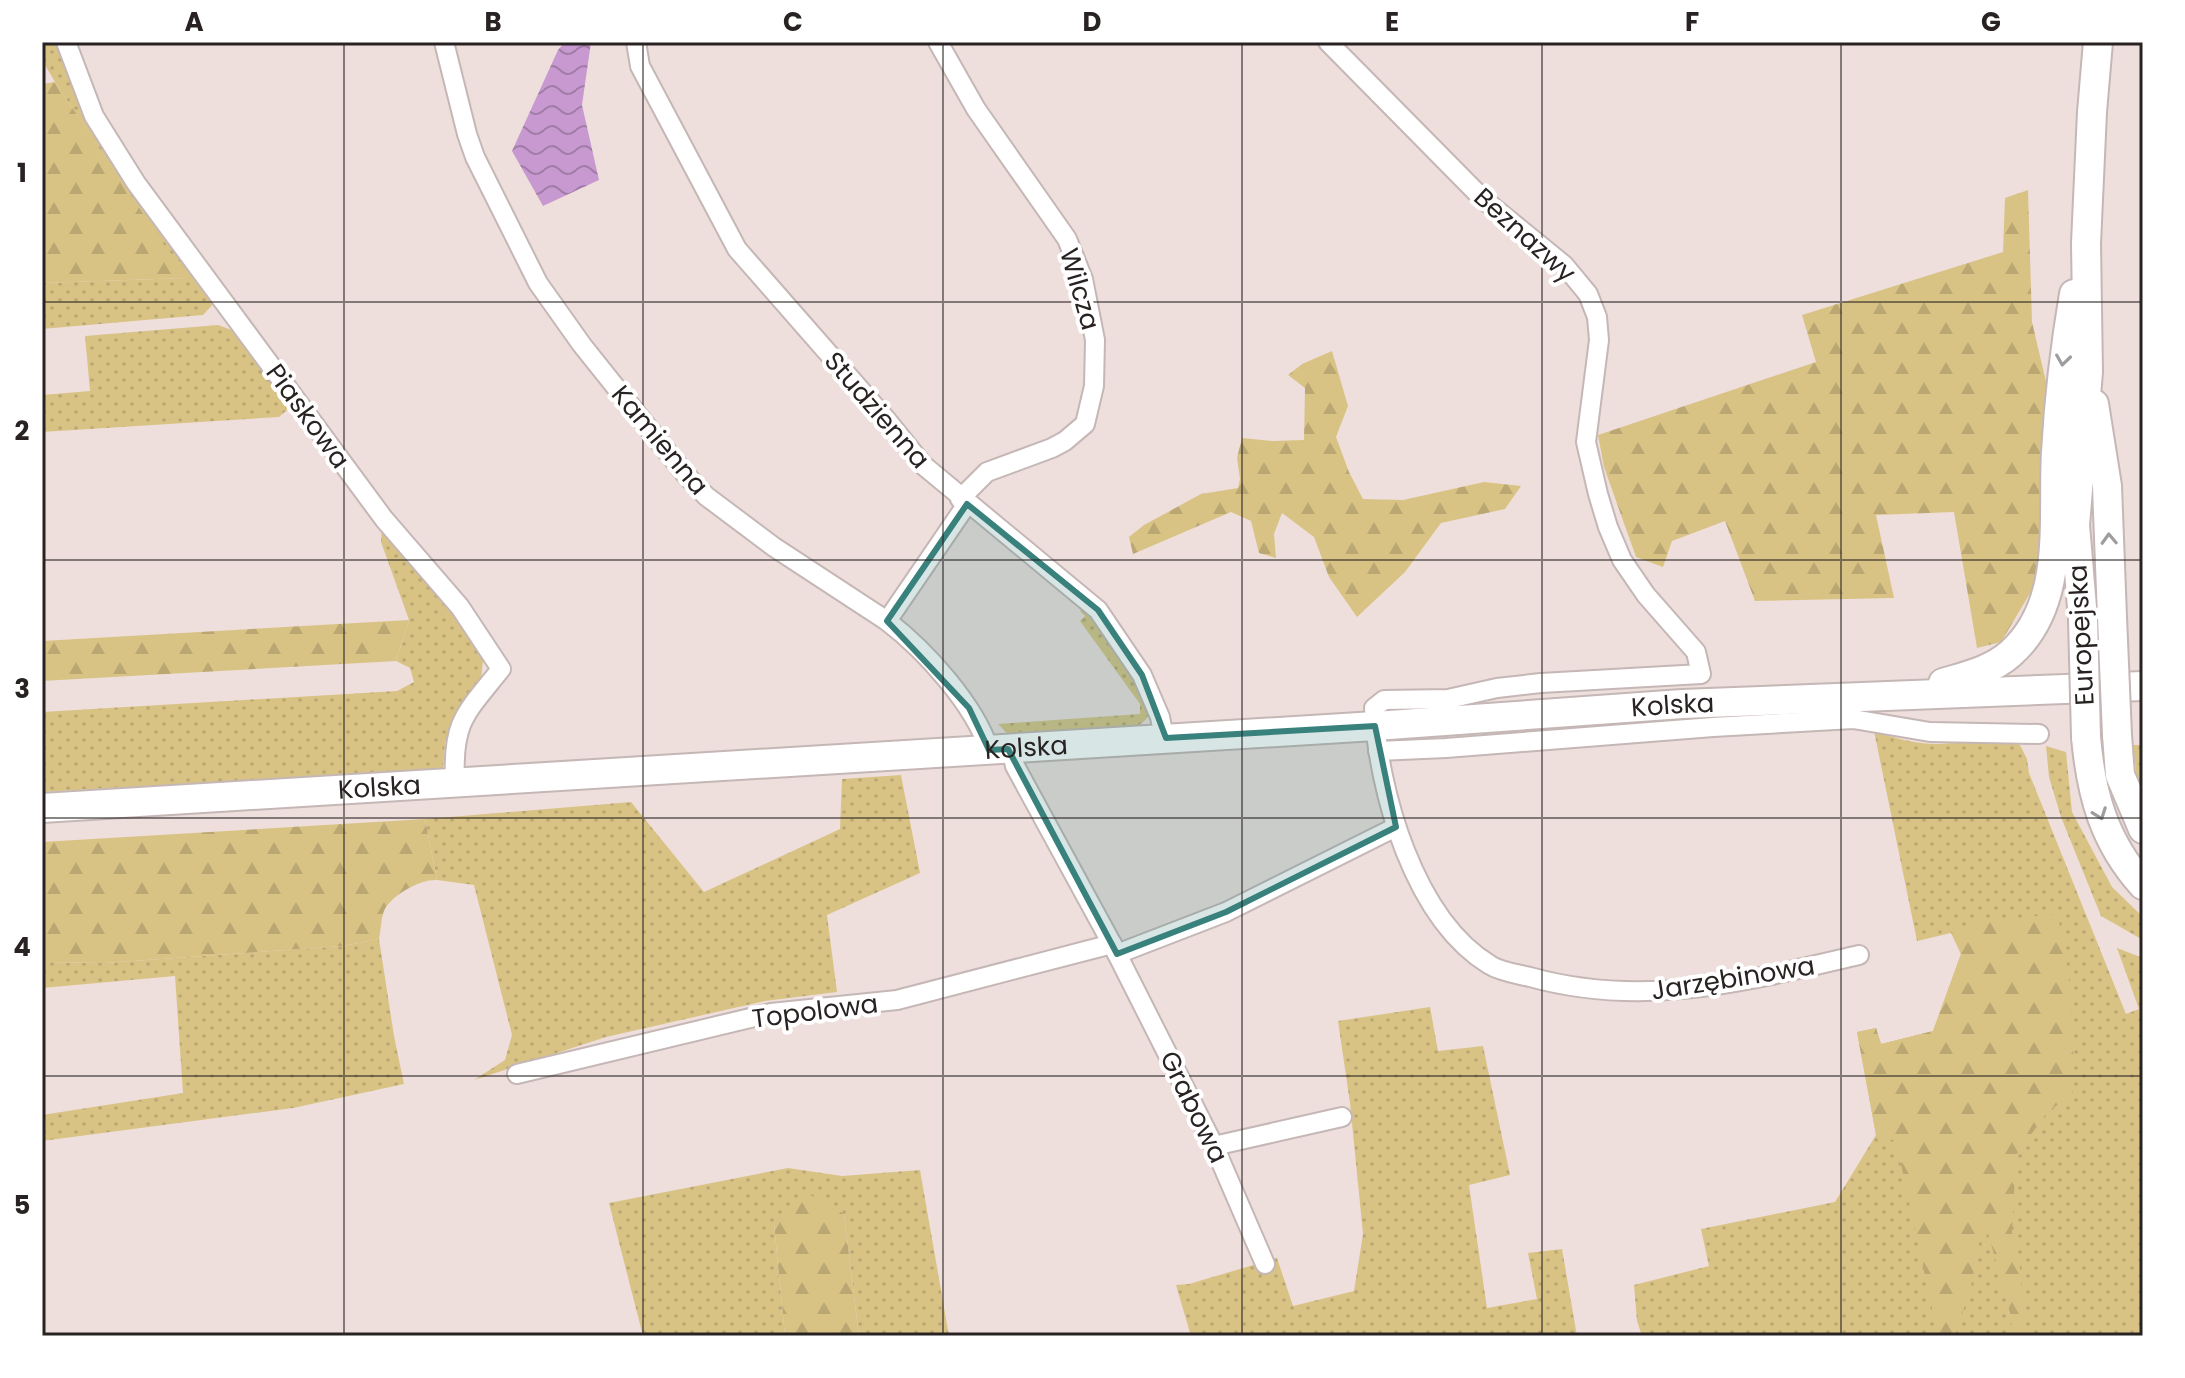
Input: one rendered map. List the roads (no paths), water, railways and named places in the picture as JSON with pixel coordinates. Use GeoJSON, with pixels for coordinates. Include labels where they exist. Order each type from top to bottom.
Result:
{"type":"FeatureCollection","features":[{"type":"Feature","properties":{"kind":"main road","name":"Europejska"},"geometry":{"type":"LineString","coordinates":[[2098,42],[2087,228],[2088,372],[2075,525],[2083,619],[2086,737],[2089,775],[2099,815],[2121,856],[2143,885]]}},
{"type":"Feature","properties":{"kind":"main road"},"geometry":{"type":"LineString","coordinates":[[1896,695],[1975,674],[1994,665],[2020,644],[2041,611],[2047,596],[2052,564],[2060,385],[2087,228]]}},
{"type":"Feature","properties":{"kind":"main road","name":"Europejska"},"geometry":{"type":"LineString","coordinates":[[2088,372],[2107,486],[2120,775],[2143,829]]}},
{"type":"Feature","properties":{"kind":"main road","name":"Kolska"},"geometry":{"type":"LineString","coordinates":[[42,808],[1164,738],[1376,739],[1682,704],[2143,686]]}},
{"type":"Feature","properties":{"kind":"street","name":"Piaskowa"},"geometry":{"type":"LineString","coordinates":[[66,42],[94,116],[136,183],[384,519],[460,607],[501,669],[460,723],[454,746],[455,782]]}},
{"type":"Feature","properties":{"kind":"street","name":"Kamienna"},"geometry":{"type":"LineString","coordinates":[[444,42],[475,157],[538,283],[563,321],[666,451],[706,496],[787,556],[887,621],[916,647],[969,708],[1000,750]]}},
{"type":"Feature","properties":{"kind":"street","name":"Studzienna"},"geometry":{"type":"LineString","coordinates":[[636,42],[640,66],[737,249],[923,465],[963,502],[1098,610],[1142,675],[1160,717],[1164,738]]}},
{"type":"Feature","properties":{"kind":"street","name":"Wilcza"},"geometry":{"type":"LineString","coordinates":[[887,621],[963,502],[987,472],[1065,441],[1085,424],[1094,386],[1095,340],[1083,279],[1067,239],[976,109],[938,42]]}},
{"type":"Feature","properties":{"kind":"street","name":"Beznazwy"},"geometry":{"type":"LineString","coordinates":[[1328,42],[1483,199],[1564,265],[1588,294],[1597,317],[1599,340],[1586,442],[1601,505],[1622,560],[1646,595],[1696,652],[1701,674],[1541,683],[1497,688],[1448,699],[1384,700],[1374,708],[1376,739]]}},
{"type":"Feature","properties":{"kind":"street"},"geometry":{"type":"LineString","coordinates":[[1396,827],[1376,739],[1853,719],[1930,732],[2039,734]]}},
{"type":"Feature","properties":{"kind":"street"},"geometry":{"type":"LineString","coordinates":[[1000,750],[1015,766],[1114,949]]}},
{"type":"Feature","properties":{"kind":"street","name":"Jarzębinowa"},"geometry":{"type":"LineString","coordinates":[[1396,827],[1413,873],[1454,934],[1491,966],[1548,982],[1637,993],[1685,990],[1740,982],[1859,955]]}},
{"type":"Feature","properties":{"kind":"street","name":"Topolowa"},"geometry":{"type":"LineString","coordinates":[[517,1074],[771,1013],[897,1000],[1114,949],[1226,912],[1396,827]]}},
{"type":"Feature","properties":{"kind":"street","name":"Grabowa"},"geometry":{"type":"LineString","coordinates":[[1114,949],[1214,1146],[1265,1264]]}},
{"type":"Feature","properties":{"kind":"street"},"geometry":{"type":"LineString","coordinates":[[1214,1146],[1342,1117]]}},
{"type":"Feature","properties":{"kind":"water"},"geometry":{"type":"Polygon","coordinates":[[[565,42],[591,42],[582,105],[599,180],[543,206],[512,151],[558,50],[565,42]]]}}]}
